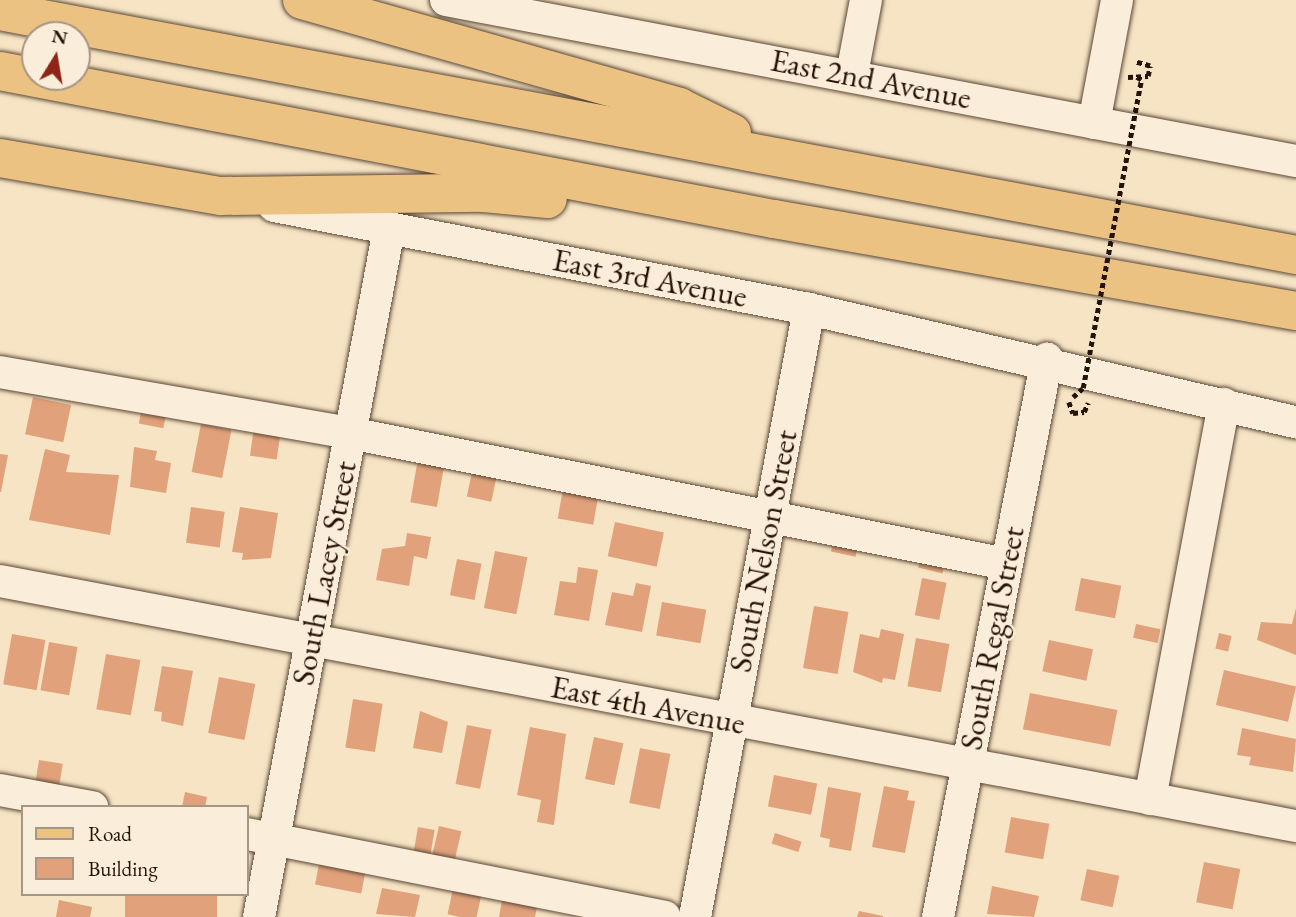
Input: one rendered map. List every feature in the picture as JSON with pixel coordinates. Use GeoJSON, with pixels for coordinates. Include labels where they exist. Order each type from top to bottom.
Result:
{"type":"FeatureCollection","features":[{"type":"Feature","properties":{"kind":"main road"},"geometry":{"type":"LineString","coordinates":[[302,0],[679,107],[775,154]]}},
{"type":"Feature","properties":{"kind":"main road"},"geometry":{"type":"LineString","coordinates":[[0,11],[775,154],[1296,255]]}},
{"type":"Feature","properties":{"kind":"main road"},"geometry":{"type":"LineString","coordinates":[[0,71],[774,219],[1296,311]]}},
{"type":"Feature","properties":{"kind":"main road","name":"East 3rd Avenue"},"geometry":{"type":"LineString","coordinates":[[0,158],[221,196]]}},
{"type":"Feature","properties":{"kind":"main road"},"geometry":{"type":"LineString","coordinates":[[221,196],[483,192],[774,219]]}},
{"type":"Feature","properties":{"kind":"street","name":"East 2nd Avenue"},"geometry":{"type":"LineString","coordinates":[[446,0],[852,74],[1296,161]]}},
{"type":"Feature","properties":{"kind":"street"},"geometry":{"type":"LineString","coordinates":[[852,74],[866,0]]}},
{"type":"Feature","properties":{"kind":"street"},"geometry":{"type":"LineString","coordinates":[[1094,123],[1117,0]]}},
{"type":"Feature","properties":{"kind":"street","name":"East 3rd Avenue"},"geometry":{"type":"LineString","coordinates":[[221,196],[809,309],[1046,359],[1296,422]]}},
{"type":"Feature","properties":{"kind":"street","name":"South Lacey Street"},"geometry":{"type":"LineString","coordinates":[[259,917],[260,837],[310,642],[388,229]]}},
{"type":"Feature","properties":{"kind":"street","name":"South Nelson Street"},"geometry":{"type":"LineString","coordinates":[[695,917],[809,309]]}},
{"type":"Feature","properties":{"kind":"street","name":"South Regal Street"},"geometry":{"type":"LineString","coordinates":[[938,917],[1046,359]]}},
{"type":"Feature","properties":{"kind":"street"},"geometry":{"type":"LineString","coordinates":[[0,372],[350,433],[1006,564]]}},
{"type":"Feature","properties":{"kind":"street"},"geometry":{"type":"LineString","coordinates":[[1150,799],[1224,404]]}},
{"type":"Feature","properties":{"kind":"street","name":"East 4th Avenue"},"geometry":{"type":"LineString","coordinates":[[0,581],[310,642],[1296,825]]}},
{"type":"Feature","properties":{"kind":"street"},"geometry":{"type":"LineString","coordinates":[[0,790],[81,805]]}},
{"type":"Feature","properties":{"kind":"street"},"geometry":{"type":"LineString","coordinates":[[260,837],[666,917]]}},
{"type":"Feature","properties":{"kind":"path"},"geometry":{"type":"LineString","coordinates":[[1087,396],[1084,412],[1073,413],[1069,404],[1083,388],[1141,80],[1132,68],[1137,60],[1150,66],[1145,80]]}},
{"type":"Feature","properties":{"kind":"building"},"geometry":{"type":"Polygon","coordinates":[[[33,397],[71,405],[63,442],[25,434],[33,397]]]}},
{"type":"Feature","properties":{"kind":"building"},"geometry":{"type":"Polygon","coordinates":[[[143,402],[168,407],[163,428],[139,424],[143,402]]]}},
{"type":"Feature","properties":{"kind":"building"},"geometry":{"type":"Polygon","coordinates":[[[201,424],[231,430],[222,478],[192,472],[201,424]]]}},
{"type":"Feature","properties":{"kind":"building"},"geometry":{"type":"Polygon","coordinates":[[[254,427],[281,431],[277,459],[250,456],[254,427]]]}},
{"type":"Feature","properties":{"kind":"building"},"geometry":{"type":"Polygon","coordinates":[[[134,447],[157,451],[155,460],[171,463],[166,493],[130,487],[134,447]]]}},
{"type":"Feature","properties":{"kind":"building"},"geometry":{"type":"Polygon","coordinates":[[[45,449],[70,455],[66,472],[119,475],[110,535],[29,520],[45,449]]]}},
{"type":"Feature","properties":{"kind":"building"},"geometry":{"type":"Polygon","coordinates":[[[419,453],[446,458],[437,507],[410,502],[419,453]]]}},
{"type":"Feature","properties":{"kind":"building"},"geometry":{"type":"Polygon","coordinates":[[[0,454],[8,455],[1,492],[0,492],[0,454]]]}},
{"type":"Feature","properties":{"kind":"building"},"geometry":{"type":"Polygon","coordinates":[[[472,472],[496,477],[491,502],[467,496],[472,472]]]}},
{"type":"Feature","properties":{"kind":"building"},"geometry":{"type":"Polygon","coordinates":[[[564,483],[599,489],[593,525],[558,518],[564,483]]]}},
{"type":"Feature","properties":{"kind":"building"},"geometry":{"type":"Polygon","coordinates":[[[191,507],[225,512],[220,547],[186,543],[191,507]]]}},
{"type":"Feature","properties":{"kind":"building"},"geometry":{"type":"Polygon","coordinates":[[[240,507],[278,513],[271,558],[242,560],[243,553],[232,552],[240,507]]]}},
{"type":"Feature","properties":{"kind":"building"},"geometry":{"type":"Polygon","coordinates":[[[615,522],[664,532],[657,567],[608,556],[615,522]]]}},
{"type":"Feature","properties":{"kind":"building"},"geometry":{"type":"Polygon","coordinates":[[[407,533],[431,537],[427,559],[414,556],[409,586],[376,580],[382,549],[405,546],[407,533]]]}},
{"type":"Feature","properties":{"kind":"building"},"geometry":{"type":"Polygon","coordinates":[[[835,533],[859,538],[856,557],[831,552],[835,533]]]}},
{"type":"Feature","properties":{"kind":"building"},"geometry":{"type":"Polygon","coordinates":[[[495,551],[527,557],[516,614],[484,608],[495,551]]]}},
{"type":"Feature","properties":{"kind":"building"},"geometry":{"type":"Polygon","coordinates":[[[922,552],[946,558],[942,574],[918,568],[922,552]]]}},
{"type":"Feature","properties":{"kind":"building"},"geometry":{"type":"Polygon","coordinates":[[[457,559],[482,564],[474,600],[450,595],[457,559]]]}},
{"type":"Feature","properties":{"kind":"building"},"geometry":{"type":"Polygon","coordinates":[[[578,567],[598,570],[589,621],[554,615],[560,581],[576,583],[578,567]]]}},
{"type":"Feature","properties":{"kind":"building"},"geometry":{"type":"Polygon","coordinates":[[[922,578],[947,583],[939,620],[915,615],[922,578]]]}},
{"type":"Feature","properties":{"kind":"building"},"geometry":{"type":"Polygon","coordinates":[[[1081,578],[1121,586],[1115,618],[1075,610],[1081,578]]]}},
{"type":"Feature","properties":{"kind":"building"},"geometry":{"type":"Polygon","coordinates":[[[636,583],[651,586],[642,632],[605,625],[612,592],[633,596],[636,583]]]}},
{"type":"Feature","properties":{"kind":"building"},"geometry":{"type":"Polygon","coordinates":[[[662,602],[706,610],[700,643],[656,635],[662,602]]]}},
{"type":"Feature","properties":{"kind":"building"},"geometry":{"type":"Polygon","coordinates":[[[814,606],[848,612],[838,674],[803,668],[814,606]]]}},
{"type":"Feature","properties":{"kind":"building"},"geometry":{"type":"Polygon","coordinates":[[[1296,608],[1296,655],[1257,640],[1261,622],[1292,624],[1296,608]]]}},
{"type":"Feature","properties":{"kind":"building"},"geometry":{"type":"Polygon","coordinates":[[[1136,624],[1160,629],[1158,643],[1133,638],[1136,624]]]}},
{"type":"Feature","properties":{"kind":"building"},"geometry":{"type":"Polygon","coordinates":[[[881,629],[904,634],[895,680],[883,678],[882,683],[853,672],[860,634],[879,638],[881,629]]]}},
{"type":"Feature","properties":{"kind":"building"},"geometry":{"type":"Polygon","coordinates":[[[1219,633],[1232,636],[1228,652],[1215,649],[1219,633]]]}},
{"type":"Feature","properties":{"kind":"building"},"geometry":{"type":"Polygon","coordinates":[[[12,634],[45,640],[37,690],[3,684],[12,634]]]}},
{"type":"Feature","properties":{"kind":"building"},"geometry":{"type":"Polygon","coordinates":[[[916,638],[949,644],[941,692],[907,686],[916,638]]]}},
{"type":"Feature","properties":{"kind":"building"},"geometry":{"type":"Polygon","coordinates":[[[1049,640],[1093,649],[1086,681],[1042,671],[1049,640]]]}},
{"type":"Feature","properties":{"kind":"building"},"geometry":{"type":"Polygon","coordinates":[[[49,642],[78,647],[69,695],[40,690],[49,642]]]}},
{"type":"Feature","properties":{"kind":"building"},"geometry":{"type":"Polygon","coordinates":[[[106,654],[140,660],[131,715],[96,709],[106,654]]]}},
{"type":"Feature","properties":{"kind":"building"},"geometry":{"type":"Polygon","coordinates":[[[162,666],[193,671],[183,726],[161,721],[162,712],[154,711],[162,666]]]}},
{"type":"Feature","properties":{"kind":"building"},"geometry":{"type":"Polygon","coordinates":[[[1224,670],[1296,687],[1288,722],[1216,705],[1224,670]]]}},
{"type":"Feature","properties":{"kind":"building"},"geometry":{"type":"Polygon","coordinates":[[[219,677],[255,684],[244,740],[208,733],[219,677]]]}},
{"type":"Feature","properties":{"kind":"building"},"geometry":{"type":"Polygon","coordinates":[[[1030,693],[1117,710],[1110,746],[1023,729],[1030,693]]]}},
{"type":"Feature","properties":{"kind":"building"},"geometry":{"type":"Polygon","coordinates":[[[353,699],[383,704],[375,752],[345,747],[353,699]]]}},
{"type":"Feature","properties":{"kind":"building"},"geometry":{"type":"Polygon","coordinates":[[[420,711],[448,722],[442,753],[413,748],[420,711]]]}},
{"type":"Feature","properties":{"kind":"building"},"geometry":{"type":"Polygon","coordinates":[[[467,725],[492,730],[480,789],[456,784],[467,725]]]}},
{"type":"Feature","properties":{"kind":"building"},"geometry":{"type":"Polygon","coordinates":[[[530,727],[566,734],[554,825],[537,822],[541,800],[517,795],[530,727]]]}},
{"type":"Feature","properties":{"kind":"building"},"geometry":{"type":"Polygon","coordinates":[[[1242,728],[1296,739],[1293,772],[1249,765],[1251,757],[1237,755],[1242,728]]]}},
{"type":"Feature","properties":{"kind":"building"},"geometry":{"type":"Polygon","coordinates":[[[594,737],[623,743],[614,785],[585,779],[594,737]]]}},
{"type":"Feature","properties":{"kind":"building"},"geometry":{"type":"Polygon","coordinates":[[[640,748],[670,754],[660,809],[629,803],[640,748]]]}},
{"type":"Feature","properties":{"kind":"building"},"geometry":{"type":"Polygon","coordinates":[[[39,760],[63,764],[59,787],[35,784],[39,760]]]}},
{"type":"Feature","properties":{"kind":"building"},"geometry":{"type":"Polygon","coordinates":[[[774,775],[817,783],[811,815],[768,806],[774,775]]]}},
{"type":"Feature","properties":{"kind":"building"},"geometry":{"type":"Polygon","coordinates":[[[884,786],[909,791],[907,800],[915,801],[905,853],[872,847],[884,786]]]}},
{"type":"Feature","properties":{"kind":"building"},"geometry":{"type":"Polygon","coordinates":[[[828,787],[861,793],[851,851],[829,847],[830,839],[820,837],[828,787]]]}},
{"type":"Feature","properties":{"kind":"building"},"geometry":{"type":"Polygon","coordinates":[[[185,792],[207,797],[205,805],[182,805],[185,792]]]}},
{"type":"Feature","properties":{"kind":"building"},"geometry":{"type":"Polygon","coordinates":[[[1011,817],[1049,824],[1043,859],[1005,852],[1011,817]]]}},
{"type":"Feature","properties":{"kind":"building"},"geometry":{"type":"Polygon","coordinates":[[[439,826],[461,831],[454,862],[432,857],[439,826]]]}},
{"type":"Feature","properties":{"kind":"building"},"geometry":{"type":"Polygon","coordinates":[[[418,827],[435,830],[430,856],[413,853],[418,827]]]}},
{"type":"Feature","properties":{"kind":"building"},"geometry":{"type":"Polygon","coordinates":[[[775,833],[802,842],[798,852],[772,843],[775,833]]]}},
{"type":"Feature","properties":{"kind":"building"},"geometry":{"type":"Polygon","coordinates":[[[320,859],[366,868],[361,893],[315,885],[320,859]]]}},
{"type":"Feature","properties":{"kind":"building"},"geometry":{"type":"Polygon","coordinates":[[[1204,862],[1240,869],[1232,909],[1196,902],[1204,862]]]}},
{"type":"Feature","properties":{"kind":"building"},"geometry":{"type":"Polygon","coordinates":[[[1087,869],[1119,876],[1113,907],[1080,900],[1087,869]]]}},
{"type":"Feature","properties":{"kind":"building"},"geometry":{"type":"Polygon","coordinates":[[[454,884],[482,890],[477,917],[448,914],[454,884]]]}},
{"type":"Feature","properties":{"kind":"building"},"geometry":{"type":"Polygon","coordinates":[[[992,886],[1039,896],[1034,917],[987,914],[992,886]]]}},
{"type":"Feature","properties":{"kind":"building"},"geometry":{"type":"Polygon","coordinates":[[[382,888],[420,895],[415,917],[376,914],[382,888]]]}},
{"type":"Feature","properties":{"kind":"building"},"geometry":{"type":"Polygon","coordinates":[[[125,896],[217,896],[217,917],[125,917],[125,896]]]}},
{"type":"Feature","properties":{"kind":"building"},"geometry":{"type":"Polygon","coordinates":[[[59,900],[92,907],[90,917],[56,917],[59,900]]]}},
{"type":"Feature","properties":{"kind":"building"},"geometry":{"type":"Polygon","coordinates":[[[502,900],[537,907],[535,917],[499,917],[502,900]]]}},
{"type":"Feature","properties":{"kind":"building"},"geometry":{"type":"Polygon","coordinates":[[[859,911],[883,916],[883,917],[857,917],[859,911]]]}}]}
